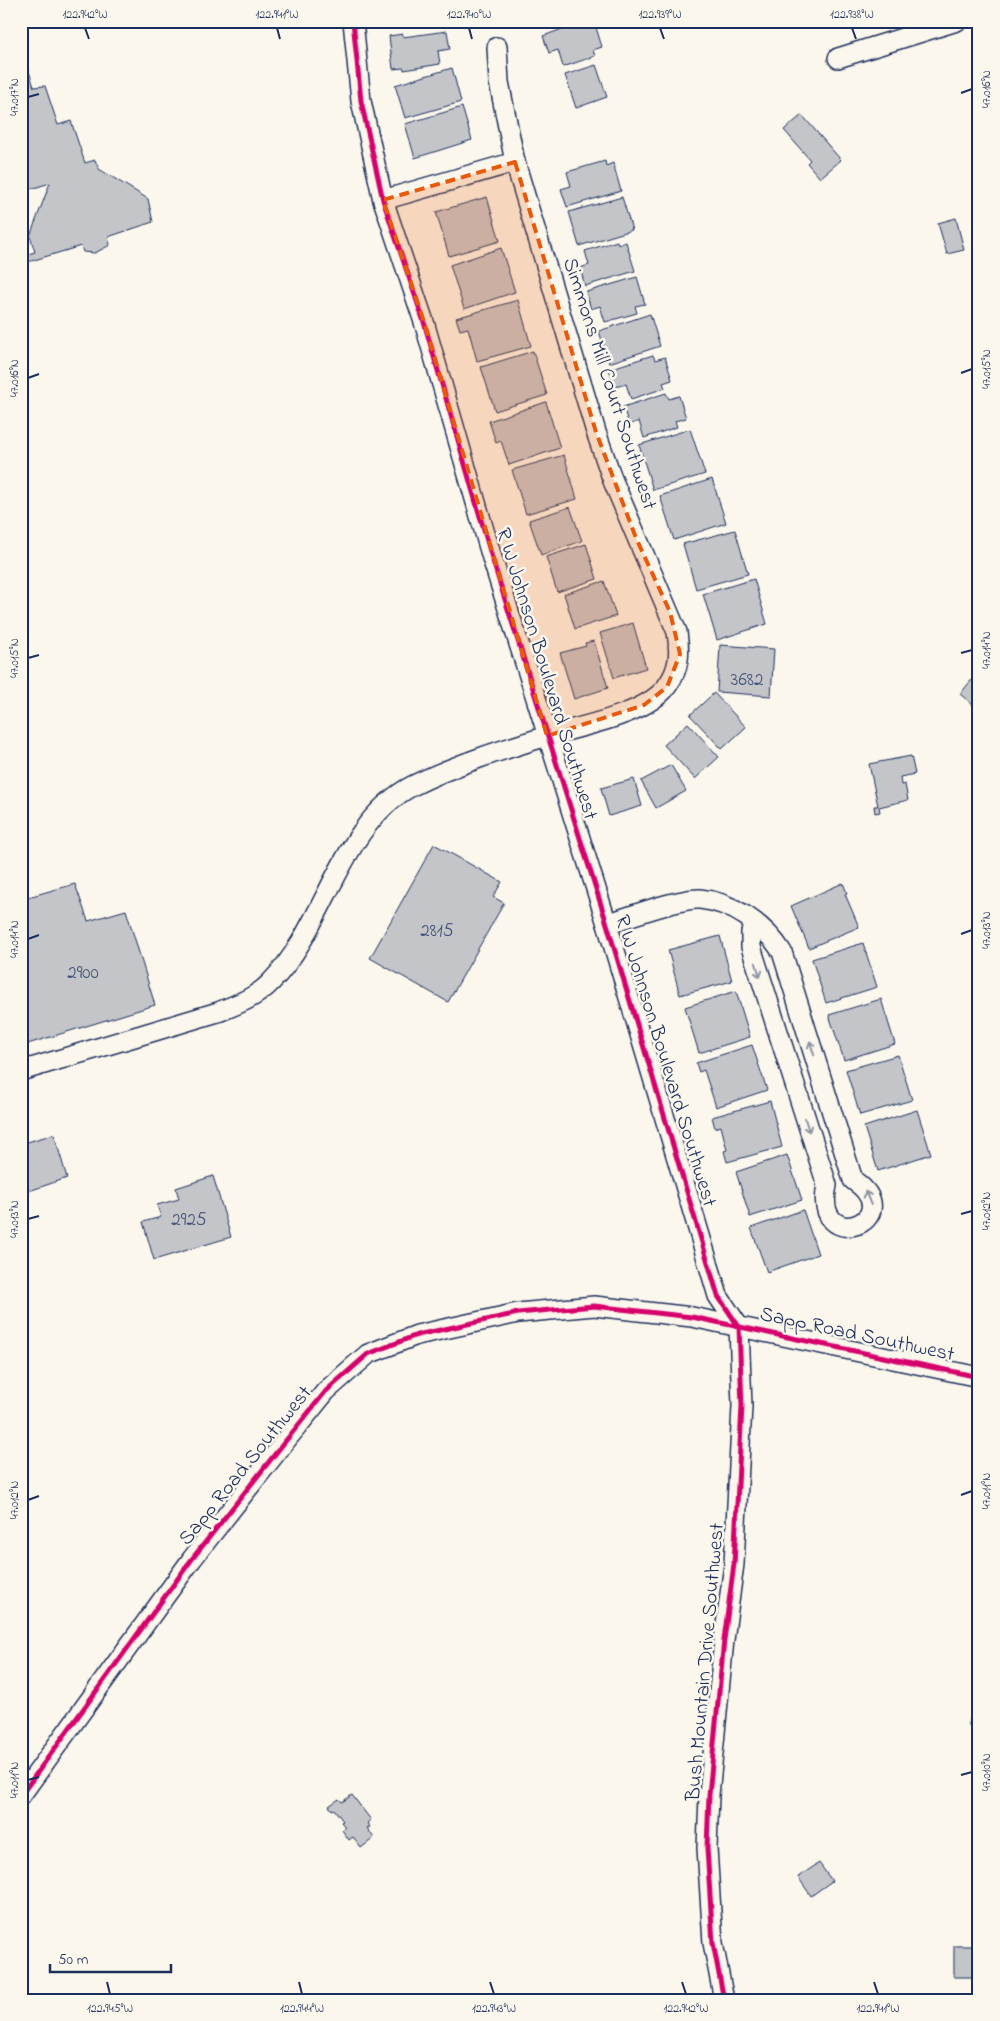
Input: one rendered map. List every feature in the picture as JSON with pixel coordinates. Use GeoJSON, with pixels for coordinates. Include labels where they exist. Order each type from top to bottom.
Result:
{"type":"FeatureCollection","features":[{"type":"Feature","properties":{"kind":"street","name":"R W Johnson Boulevard Southwest"},"geometry":{"type":"LineString","coordinates":[[353,21],[361,101],[382,200],[424,322],[492,558],[607,924],[718,1296],[739,1327]]}},
{"type":"Feature","properties":{"kind":"street"},"geometry":{"type":"LineString","coordinates":[[838,58],[957,21]]}},
{"type":"Feature","properties":{"kind":"street","name":"Simmons Mill Court Southwest"},"geometry":{"type":"LineString","coordinates":[[21,1072],[218,1012],[256,994],[269,984],[290,961],[352,848],[375,815],[390,800],[426,779],[547,736],[618,716],[644,705],[667,687],[676,670],[680,654],[677,632],[613,481],[515,162],[499,82],[497,47]]}},
{"type":"Feature","properties":{"kind":"street"},"geometry":{"type":"LineString","coordinates":[[382,200],[515,162]]}},
{"type":"Feature","properties":{"kind":"street"},"geometry":{"type":"LineString","coordinates":[[607,924],[666,906],[698,899],[726,907],[754,922],[773,938],[782,952],[853,1180],[863,1187],[870,1199],[872,1208],[870,1216],[851,1228],[835,1222],[827,1214],[825,1203],[827,1185],[751,947],[751,932],[754,922]]}},
{"type":"Feature","properties":{"kind":"street","name":"Sapp Road Southwest"},"geometry":{"type":"LineString","coordinates":[[21,1795],[192,1559],[326,1392],[368,1354],[417,1336],[518,1314],[594,1306],[692,1317],[979,1377]]}},
{"type":"Feature","properties":{"kind":"street","name":"Bush Mountain Drive Southwest"},"geometry":{"type":"LineString","coordinates":[[724,2000],[713,1943],[707,1848],[710,1785],[734,1554],[742,1406],[739,1327]]}},
{"type":"Feature","properties":{"kind":"highlighted area"},"geometry":{"type":"Polygon","coordinates":[[[515,162],[596,432],[636,538],[670,612],[680,654],[667,687],[644,705],[547,736],[424,322],[383,200],[515,162]]]}},
{"type":"Feature","properties":{"kind":"building"},"geometry":{"type":"Polygon","coordinates":[[[585,21],[594,21],[602,47],[593,50],[595,56],[563,67],[558,50],[549,53],[543,36],[585,21]]]}},
{"type":"Feature","properties":{"kind":"building"},"geometry":{"type":"Polygon","coordinates":[[[447,31],[450,49],[438,51],[440,64],[404,70],[404,68],[393,69],[389,36],[403,34],[403,37],[447,31]]]}},
{"type":"Feature","properties":{"kind":"building"},"geometry":{"type":"Polygon","coordinates":[[[21,46],[34,87],[45,86],[58,125],[71,121],[85,163],[95,160],[99,169],[148,199],[153,222],[108,237],[110,245],[95,253],[83,252],[81,246],[21,264],[21,244],[25,255],[35,252],[30,236],[50,183],[21,192],[21,46]]]}},
{"type":"Feature","properties":{"kind":"building"},"geometry":{"type":"Polygon","coordinates":[[[596,65],[607,97],[576,108],[565,75],[596,65]]]}},
{"type":"Feature","properties":{"kind":"building"},"geometry":{"type":"Polygon","coordinates":[[[452,68],[461,102],[405,118],[395,85],[452,68]]]}},
{"type":"Feature","properties":{"kind":"building"},"geometry":{"type":"Polygon","coordinates":[[[462,107],[472,140],[415,158],[405,124],[462,107]]]}},
{"type":"Feature","properties":{"kind":"building"},"geometry":{"type":"Polygon","coordinates":[[[802,115],[841,160],[820,178],[807,163],[810,160],[784,130],[802,115]]]}},
{"type":"Feature","properties":{"kind":"building"},"geometry":{"type":"Polygon","coordinates":[[[605,161],[606,166],[613,163],[621,191],[567,207],[561,189],[571,186],[567,172],[605,161]]]}},
{"type":"Feature","properties":{"kind":"building"},"geometry":{"type":"Polygon","coordinates":[[[487,197],[500,241],[449,256],[436,212],[487,197]]]}},
{"type":"Feature","properties":{"kind":"building"},"geometry":{"type":"Polygon","coordinates":[[[622,197],[632,230],[579,246],[569,212],[622,197]]]}},
{"type":"Feature","properties":{"kind":"building"},"geometry":{"type":"Polygon","coordinates":[[[956,218],[964,250],[947,254],[938,223],[956,218]]]}},
{"type":"Feature","properties":{"kind":"building"},"geometry":{"type":"Polygon","coordinates":[[[617,241],[618,245],[626,242],[635,271],[585,286],[580,268],[589,265],[585,251],[617,241]]]}},
{"type":"Feature","properties":{"kind":"building"},"geometry":{"type":"Polygon","coordinates":[[[501,248],[515,292],[464,309],[450,265],[501,248]]]}},
{"type":"Feature","properties":{"kind":"building"},"geometry":{"type":"Polygon","coordinates":[[[637,277],[645,304],[635,306],[637,313],[605,322],[600,306],[591,309],[586,292],[637,277]]]}},
{"type":"Feature","properties":{"kind":"building"},"geometry":{"type":"Polygon","coordinates":[[[518,300],[531,346],[477,361],[468,328],[460,330],[456,318],[518,300]]]}},
{"type":"Feature","properties":{"kind":"building"},"geometry":{"type":"Polygon","coordinates":[[[650,314],[660,346],[609,363],[599,331],[650,314]]]}},
{"type":"Feature","properties":{"kind":"building"},"geometry":{"type":"Polygon","coordinates":[[[533,351],[547,395],[495,411],[481,367],[533,351]]]}},
{"type":"Feature","properties":{"kind":"building"},"geometry":{"type":"Polygon","coordinates":[[[653,355],[655,360],[665,357],[672,380],[663,383],[665,388],[631,399],[626,384],[615,387],[609,369],[653,355]]]}},
{"type":"Feature","properties":{"kind":"building"},"geometry":{"type":"Polygon","coordinates":[[[666,393],[669,399],[679,396],[686,418],[675,421],[677,427],[644,438],[639,421],[629,425],[623,407],[666,393]]]}},
{"type":"Feature","properties":{"kind":"building"},"geometry":{"type":"Polygon","coordinates":[[[546,402],[560,448],[509,465],[501,441],[496,443],[489,421],[546,402]]]}},
{"type":"Feature","properties":{"kind":"building"},"geometry":{"type":"Polygon","coordinates":[[[690,429],[705,474],[653,490],[639,445],[690,429]]]}},
{"type":"Feature","properties":{"kind":"building"},"geometry":{"type":"Polygon","coordinates":[[[564,455],[577,499],[526,514],[512,470],[564,455]]]}},
{"type":"Feature","properties":{"kind":"building"},"geometry":{"type":"Polygon","coordinates":[[[712,479],[726,523],[674,540],[660,496],[712,479]]]}},
{"type":"Feature","properties":{"kind":"building"},"geometry":{"type":"Polygon","coordinates":[[[570,507],[582,541],[541,555],[529,520],[570,507]]]}},
{"type":"Feature","properties":{"kind":"building"},"geometry":{"type":"Polygon","coordinates":[[[735,530],[748,574],[696,589],[683,544],[735,530]]]}},
{"type":"Feature","properties":{"kind":"building"},"geometry":{"type":"Polygon","coordinates":[[[586,544],[597,579],[557,592],[546,557],[586,544]]]}},
{"type":"Feature","properties":{"kind":"building"},"geometry":{"type":"Polygon","coordinates":[[[754,579],[767,624],[717,640],[703,594],[754,579]]]}},
{"type":"Feature","properties":{"kind":"building"},"geometry":{"type":"Polygon","coordinates":[[[604,581],[616,616],[575,629],[564,594],[604,581]]]}},
{"type":"Feature","properties":{"kind":"building"},"geometry":{"type":"Polygon","coordinates":[[[633,623],[646,668],[614,678],[600,633],[633,623]]]}},
{"type":"Feature","properties":{"kind":"building"},"geometry":{"type":"Polygon","coordinates":[[[594,641],[608,688],[574,699],[560,653],[586,646],[585,643],[594,641]]]}},
{"type":"Feature","properties":{"kind":"building"},"geometry":{"type":"Polygon","coordinates":[[[720,645],[774,649],[771,696],[717,692],[720,645]]]}},
{"type":"Feature","properties":{"kind":"building"},"geometry":{"type":"Polygon","coordinates":[[[979,671],[979,710],[960,694],[979,671]]]}},
{"type":"Feature","properties":{"kind":"building"},"geometry":{"type":"Polygon","coordinates":[[[714,693],[746,727],[722,749],[690,715],[714,693]]]}},
{"type":"Feature","properties":{"kind":"building"},"geometry":{"type":"Polygon","coordinates":[[[688,723],[719,757],[695,779],[664,745],[688,723]]]}},
{"type":"Feature","properties":{"kind":"building"},"geometry":{"type":"Polygon","coordinates":[[[911,756],[915,774],[900,777],[901,785],[905,784],[908,800],[879,807],[880,812],[875,813],[874,806],[878,806],[869,764],[911,756]]]}},
{"type":"Feature","properties":{"kind":"building"},"geometry":{"type":"Polygon","coordinates":[[[671,765],[686,791],[656,808],[641,781],[671,765]]]}},
{"type":"Feature","properties":{"kind":"building"},"geometry":{"type":"Polygon","coordinates":[[[634,779],[642,806],[609,816],[601,788],[634,779]]]}},
{"type":"Feature","properties":{"kind":"building"},"geometry":{"type":"Polygon","coordinates":[[[434,844],[502,882],[493,897],[504,903],[448,1002],[370,958],[434,844]]]}},
{"type":"Feature","properties":{"kind":"building"},"geometry":{"type":"Polygon","coordinates":[[[843,883],[847,893],[845,894],[859,927],[809,948],[791,906],[843,883]]]}},
{"type":"Feature","properties":{"kind":"building"},"geometry":{"type":"Polygon","coordinates":[[[75,884],[88,921],[126,910],[155,1005],[21,1046],[21,942],[24,941],[21,932],[21,899],[75,884]]]}},
{"type":"Feature","properties":{"kind":"building"},"geometry":{"type":"Polygon","coordinates":[[[720,936],[732,981],[680,995],[668,950],[720,936]]]}},
{"type":"Feature","properties":{"kind":"building"},"geometry":{"type":"Polygon","coordinates":[[[863,943],[877,987],[826,1003],[812,959],[863,943]]]}},
{"type":"Feature","properties":{"kind":"building"},"geometry":{"type":"Polygon","coordinates":[[[736,991],[750,1037],[699,1053],[685,1007],[736,991]]]}},
{"type":"Feature","properties":{"kind":"building"},"geometry":{"type":"Polygon","coordinates":[[[881,999],[895,1044],[844,1060],[829,1015],[881,999]]]}},
{"type":"Feature","properties":{"kind":"building"},"geometry":{"type":"Polygon","coordinates":[[[752,1045],[767,1090],[716,1107],[704,1070],[699,1072],[696,1063],[752,1045]]]}},
{"type":"Feature","properties":{"kind":"building"},"geometry":{"type":"Polygon","coordinates":[[[898,1055],[912,1100],[860,1115],[846,1070],[898,1055]]]}},
{"type":"Feature","properties":{"kind":"building"},"geometry":{"type":"Polygon","coordinates":[[[770,1101],[782,1147],[727,1162],[724,1151],[727,1150],[721,1126],[715,1128],[712,1117],[770,1101]]]}},
{"type":"Feature","properties":{"kind":"building"},"geometry":{"type":"Polygon","coordinates":[[[917,1110],[931,1154],[878,1171],[864,1127],[917,1110]]]}},
{"type":"Feature","properties":{"kind":"building"},"geometry":{"type":"Polygon","coordinates":[[[54,1134],[67,1178],[29,1191],[21,1166],[21,1144],[54,1134]]]}},
{"type":"Feature","properties":{"kind":"building"},"geometry":{"type":"Polygon","coordinates":[[[787,1155],[802,1200],[750,1217],[736,1172],[787,1155]]]}},
{"type":"Feature","properties":{"kind":"building"},"geometry":{"type":"Polygon","coordinates":[[[213,1176],[231,1237],[154,1260],[143,1222],[161,1217],[157,1205],[179,1199],[176,1188],[213,1176]]]}},
{"type":"Feature","properties":{"kind":"building"},"geometry":{"type":"Polygon","coordinates":[[[803,1210],[818,1254],[767,1272],[751,1228],[803,1210]]]}},
{"type":"Feature","properties":{"kind":"building"},"geometry":{"type":"Polygon","coordinates":[[[979,1704],[979,1731],[967,1724],[979,1704]]]}},
{"type":"Feature","properties":{"kind":"building"},"geometry":{"type":"Polygon","coordinates":[[[352,1795],[371,1820],[367,1823],[370,1827],[367,1828],[374,1838],[361,1848],[353,1837],[349,1840],[342,1830],[345,1827],[341,1822],[343,1821],[334,1809],[332,1810],[329,1806],[339,1799],[342,1802],[352,1795]]]}},
{"type":"Feature","properties":{"kind":"building"},"geometry":{"type":"Polygon","coordinates":[[[819,1863],[832,1881],[811,1896],[798,1877],[819,1863]]]}},
{"type":"Feature","properties":{"kind":"building"},"geometry":{"type":"Polygon","coordinates":[[[954,1946],[979,1946],[979,1977],[954,1977],[954,1946]]]}},
{"type":"Feature","properties":{"kind":"cycle path"},"geometry":{"type":"LineString","coordinates":[[353,21],[361,101],[383,200],[424,322],[492,558],[607,924],[718,1296],[739,1327],[742,1406],[734,1564],[724,1640],[709,1795],[707,1848],[713,1943],[724,2000]]}},
{"type":"Feature","properties":{"kind":"cycle path"},"geometry":{"type":"LineString","coordinates":[[21,1795],[192,1559],[326,1391],[368,1354],[417,1335],[518,1313],[594,1306],[692,1317],[979,1377]]}}]}
